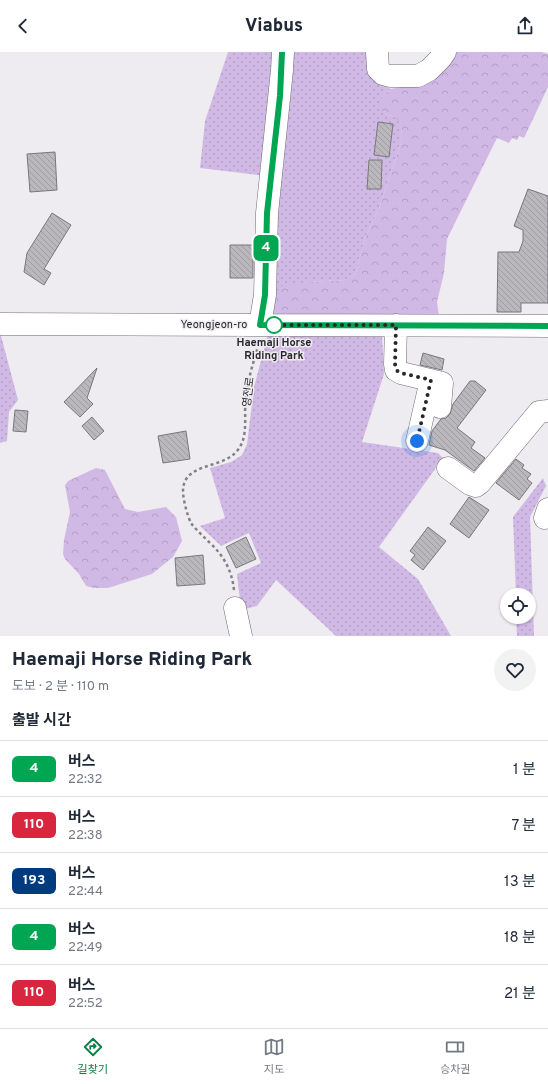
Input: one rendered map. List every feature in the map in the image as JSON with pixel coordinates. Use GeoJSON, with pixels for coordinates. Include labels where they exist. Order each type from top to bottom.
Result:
{"type":"FeatureCollection","features":[{"type":"Feature","properties":{"kind":"street"},"geometry":{"type":"LineString","coordinates":[[260,325],[265,295],[267,213],[281,84],[282,52]]}},
{"type":"Feature","properties":{"kind":"street"},"geometry":{"type":"LineString","coordinates":[[377,52],[378,69],[382,74],[390,76],[418,76],[429,70],[445,52]]}},
{"type":"Feature","properties":{"kind":"street","name":"Yeongjeon-ro"},"geometry":{"type":"LineString","coordinates":[[0,324],[548,326]]}},
{"type":"Feature","properties":{"kind":"street"},"geometry":{"type":"LineString","coordinates":[[396,325],[396,370],[401,373],[442,383],[440,407]]}},
{"type":"Feature","properties":{"kind":"street"},"geometry":{"type":"LineString","coordinates":[[417,441],[431,380]]}},
{"type":"Feature","properties":{"kind":"street"},"geometry":{"type":"LineString","coordinates":[[448,468],[470,484],[476,486],[539,412],[548,410]]}},
{"type":"Feature","properties":{"kind":"street"},"geometry":{"type":"LineString","coordinates":[[235,608],[241,636]]}},
{"type":"Feature","properties":{"kind":"path","name":"영전로"},"geometry":{"type":"LineString","coordinates":[[235,608],[233,586],[229,568],[222,555],[190,522],[183,498],[184,484],[188,475],[196,470],[226,459],[237,452],[241,444],[245,431],[245,398],[259,342],[260,325]]}},
{"type":"Feature","properties":{"kind":"green space"},"geometry":{"type":"Polygon","coordinates":[[[228,52],[279,52],[267,176],[200,168],[205,121],[228,52]]]}},
{"type":"Feature","properties":{"kind":"green space"},"geometry":{"type":"Polygon","coordinates":[[[289,52],[372,52],[380,83],[391,89],[382,97],[385,114],[395,117],[401,124],[402,140],[379,208],[365,238],[356,273],[345,280],[307,282],[272,296],[289,52]]]}},
{"type":"Feature","properties":{"kind":"green space"},"geometry":{"type":"Polygon","coordinates":[[[455,52],[541,52],[548,54],[548,87],[524,138],[519,136],[517,140],[512,138],[509,143],[497,138],[447,239],[444,273],[437,302],[439,316],[278,317],[271,310],[272,296],[283,285],[345,280],[356,273],[365,238],[379,208],[402,140],[401,124],[395,117],[385,114],[380,107],[382,97],[391,89],[410,85],[455,52]]]}},
{"type":"Feature","properties":{"kind":"green space"},"geometry":{"type":"Polygon","coordinates":[[[0,332],[18,400],[9,412],[7,441],[0,443],[0,332]]]}},
{"type":"Feature","properties":{"kind":"green space"},"geometry":{"type":"Polygon","coordinates":[[[268,334],[382,335],[384,374],[362,442],[438,453],[443,458],[379,547],[418,579],[451,636],[336,636],[276,580],[257,606],[241,610],[237,574],[261,563],[249,533],[221,546],[200,526],[225,518],[210,468],[231,462],[242,455],[247,444],[254,387],[268,334]]]}},
{"type":"Feature","properties":{"kind":"green space"},"geometry":{"type":"Polygon","coordinates":[[[96,468],[105,470],[125,509],[138,512],[166,507],[176,517],[182,541],[173,557],[152,574],[108,588],[94,588],[86,586],[79,574],[65,559],[63,554],[64,540],[70,512],[65,485],[68,481],[96,468]]]}},
{"type":"Feature","properties":{"kind":"green space"},"geometry":{"type":"Polygon","coordinates":[[[543,478],[546,486],[530,517],[532,588],[516,588],[513,517],[543,478]]]}},
{"type":"Feature","properties":{"kind":"green space"},"geometry":{"type":"Polygon","coordinates":[[[516,624],[534,624],[534,636],[517,636],[516,624]]]}},
{"type":"Feature","properties":{"kind":"building"},"geometry":{"type":"Polygon","coordinates":[[[378,122],[393,124],[389,157],[374,155],[378,122]]]}},
{"type":"Feature","properties":{"kind":"building"},"geometry":{"type":"Polygon","coordinates":[[[55,152],[57,190],[30,192],[27,154],[55,152]]]}},
{"type":"Feature","properties":{"kind":"building"},"geometry":{"type":"Polygon","coordinates":[[[369,160],[382,160],[381,189],[367,189],[369,160]]]}},
{"type":"Feature","properties":{"kind":"building"},"geometry":{"type":"Polygon","coordinates":[[[528,189],[548,196],[548,303],[521,303],[521,312],[497,312],[498,252],[519,252],[523,241],[523,230],[514,226],[528,189]]]}},
{"type":"Feature","properties":{"kind":"building"},"geometry":{"type":"Polygon","coordinates":[[[52,213],[71,225],[44,269],[51,273],[44,285],[24,272],[27,253],[52,213]]]}},
{"type":"Feature","properties":{"kind":"building"},"geometry":{"type":"Polygon","coordinates":[[[230,245],[253,245],[253,278],[230,278],[230,245]]]}},
{"type":"Feature","properties":{"kind":"building"},"geometry":{"type":"Polygon","coordinates":[[[423,353],[444,359],[442,370],[420,365],[423,353]]]}},
{"type":"Feature","properties":{"kind":"building"},"geometry":{"type":"Polygon","coordinates":[[[97,368],[87,398],[93,404],[80,417],[64,402],[97,368]]]}},
{"type":"Feature","properties":{"kind":"building"},"geometry":{"type":"Polygon","coordinates":[[[470,381],[475,381],[486,390],[457,428],[475,442],[471,448],[485,458],[474,471],[445,450],[429,445],[432,431],[441,419],[446,418],[450,414],[453,404],[470,381]]]}},
{"type":"Feature","properties":{"kind":"building"},"geometry":{"type":"Polygon","coordinates":[[[15,410],[28,411],[26,432],[13,431],[15,410]]]}},
{"type":"Feature","properties":{"kind":"building"},"geometry":{"type":"Polygon","coordinates":[[[92,417],[104,431],[94,440],[82,426],[92,417]]]}},
{"type":"Feature","properties":{"kind":"building"},"geometry":{"type":"Polygon","coordinates":[[[186,431],[190,459],[163,463],[158,436],[186,431]]]}},
{"type":"Feature","properties":{"kind":"building"},"geometry":{"type":"Polygon","coordinates":[[[516,459],[524,465],[522,468],[531,474],[527,479],[532,483],[519,500],[496,483],[516,459]]]}},
{"type":"Feature","properties":{"kind":"building"},"geometry":{"type":"Polygon","coordinates":[[[469,497],[489,510],[469,538],[450,524],[469,497]]]}},
{"type":"Feature","properties":{"kind":"building"},"geometry":{"type":"Polygon","coordinates":[[[428,527],[446,541],[423,570],[411,560],[415,555],[410,551],[428,527]]]}},
{"type":"Feature","properties":{"kind":"building"},"geometry":{"type":"Polygon","coordinates":[[[246,537],[256,559],[236,568],[226,547],[246,537]]]}},
{"type":"Feature","properties":{"kind":"building"},"geometry":{"type":"Polygon","coordinates":[[[203,555],[205,584],[177,586],[175,558],[203,555]]]}},
{"type":"Feature","properties":{"kind":"bus line","name":"4"},"geometry":{"type":"LineString","coordinates":[[282,52],[280,96],[267,213],[265,295],[260,325],[548,326]]}},
{"type":"Feature","properties":{"kind":"place","name":"Haemaji Horse Riding Park"},"geometry":{"type":"Point","coordinates":[274,325]}},
{"type":"Feature","properties":{"kind":"route"},"geometry":{"type":"LineString","coordinates":[[274,325],[272,325],[396,325],[396,370],[401,373],[431,380],[417,441]]}}]}
